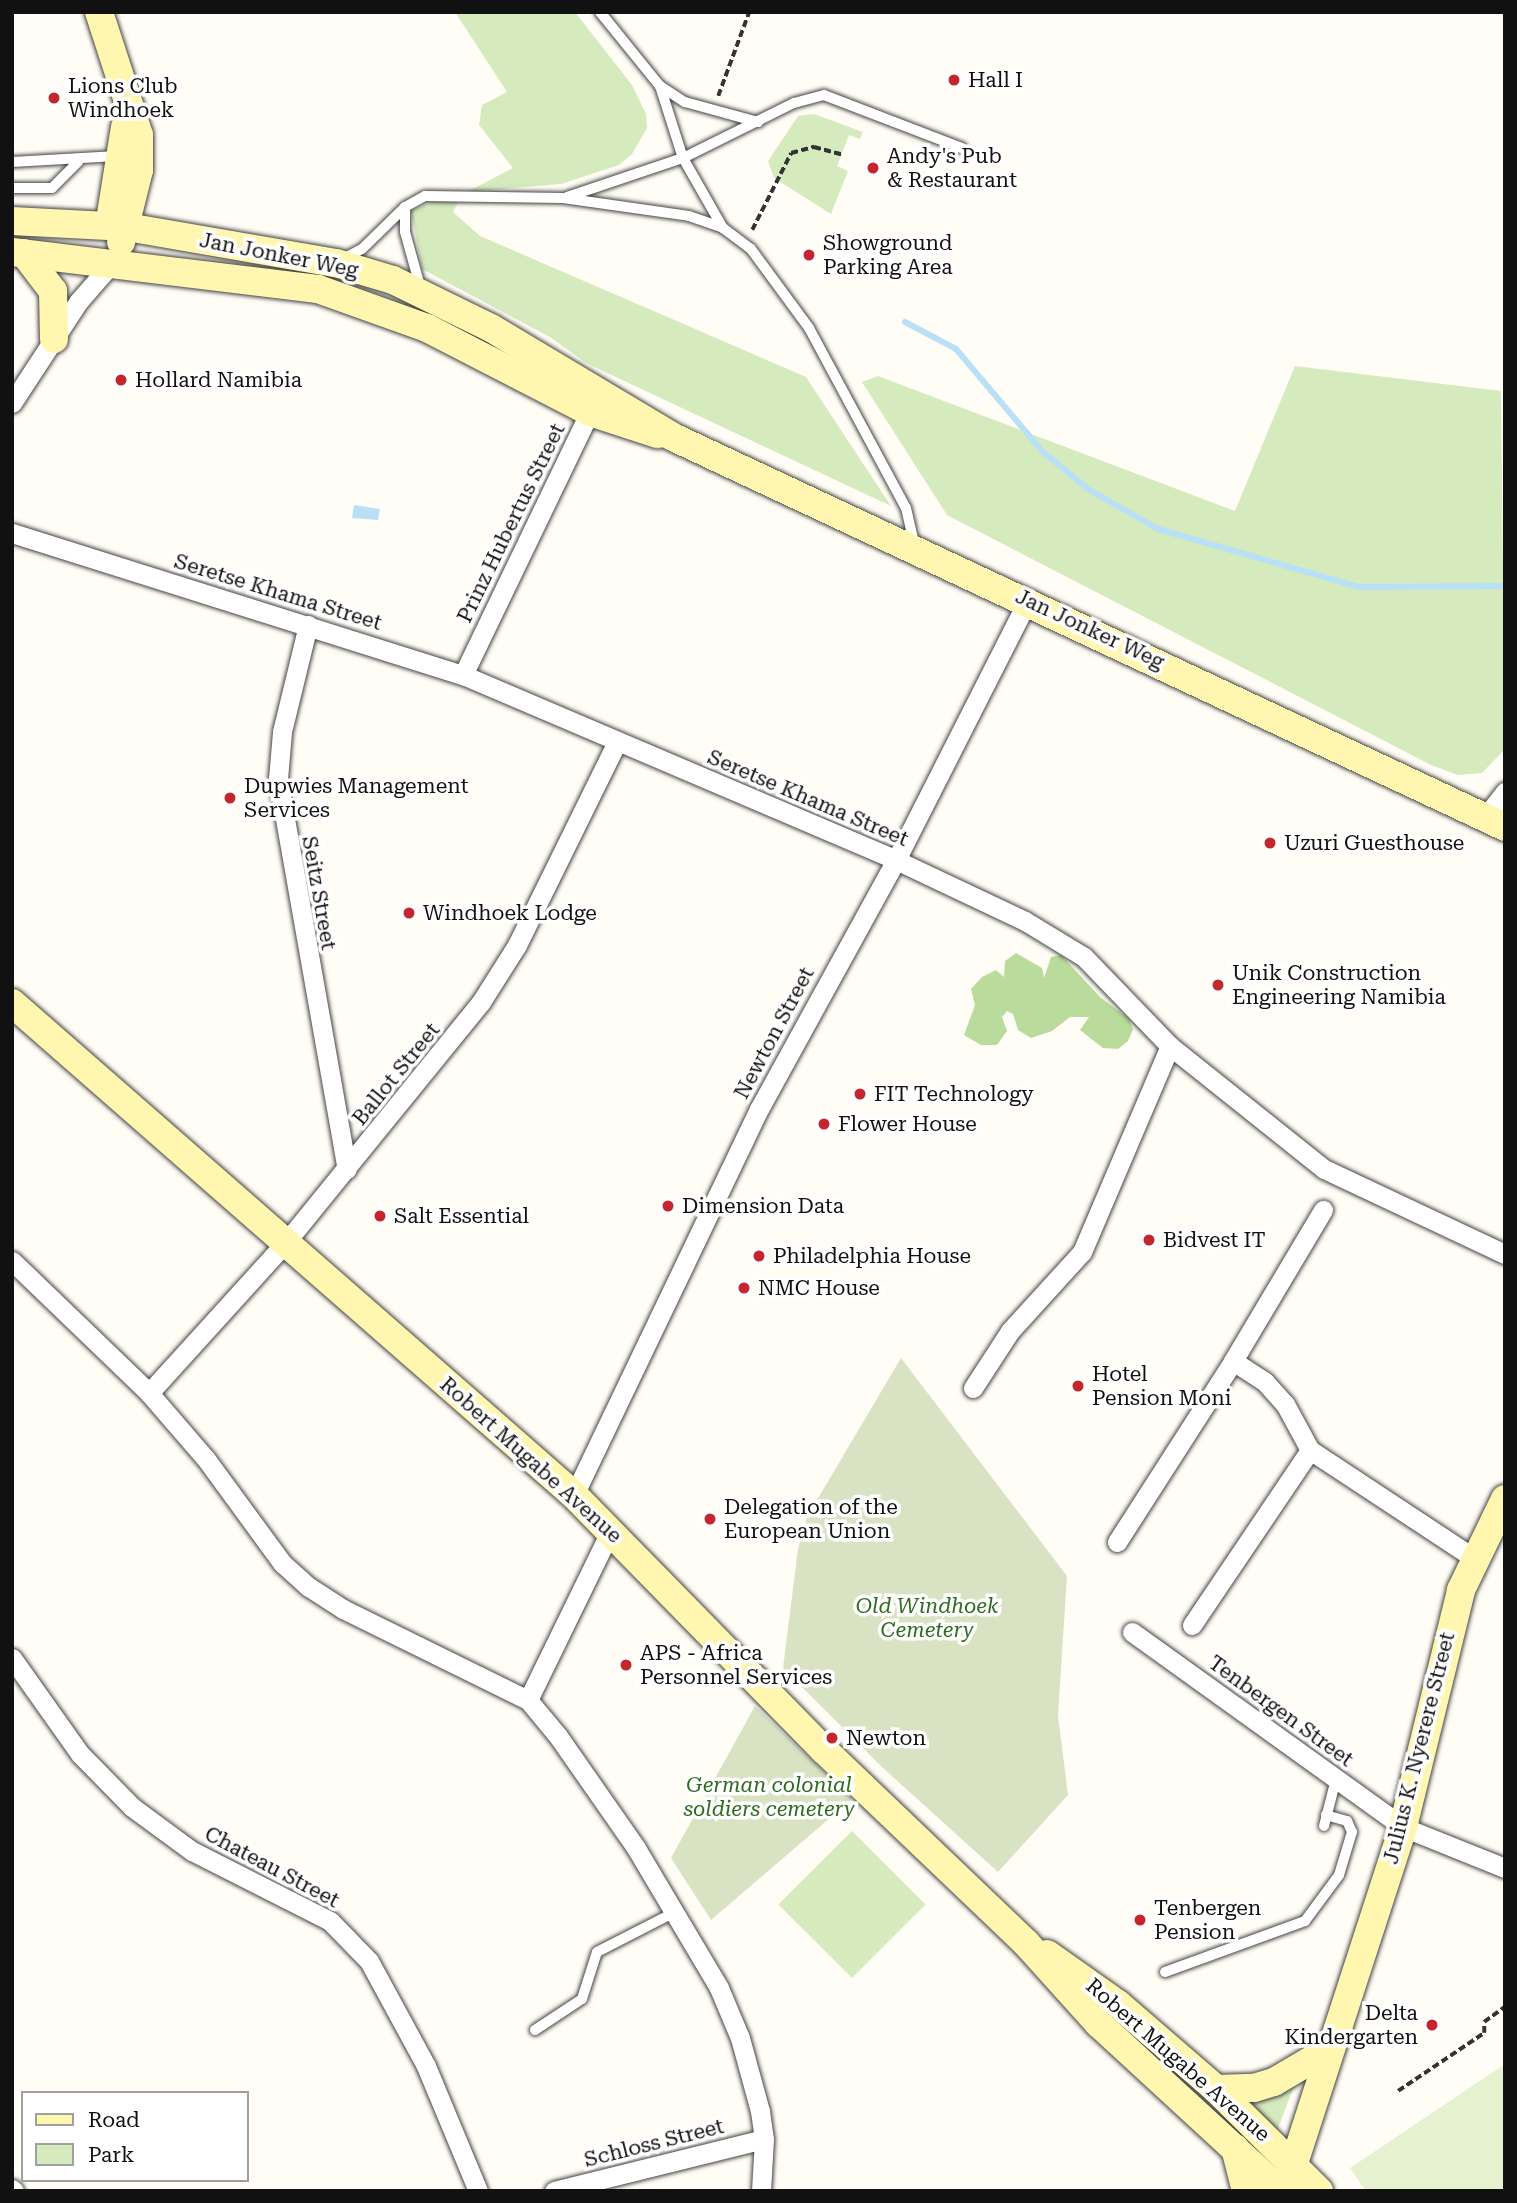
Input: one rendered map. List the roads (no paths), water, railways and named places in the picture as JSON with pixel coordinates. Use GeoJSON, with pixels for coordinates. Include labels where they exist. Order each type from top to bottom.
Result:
{"type":"FeatureCollection","features":[{"type":"Feature","properties":{"kind":"main road"},"geometry":{"type":"LineString","coordinates":[[99,12],[139,135],[139,170],[102,261]]}},
{"type":"Feature","properties":{"kind":"main road"},"geometry":{"type":"LineString","coordinates":[[118,226],[121,156],[130,103]]}},
{"type":"Feature","properties":{"kind":"main road","name":"Jan Jonker Weg"},"geometry":{"type":"LineString","coordinates":[[12,220],[118,226],[336,262],[423,293],[595,401]]}},
{"type":"Feature","properties":{"kind":"main road"},"geometry":{"type":"LineString","coordinates":[[18,253],[53,291],[54,340]]}},
{"type":"Feature","properties":{"kind":"main road","name":"Jan Jonker Weg"},"geometry":{"type":"LineString","coordinates":[[18,253],[318,289],[427,328],[916,547],[1495,821]]}},
{"type":"Feature","properties":{"kind":"main road","name":"Robert Mugabe Avenue"},"geometry":{"type":"LineString","coordinates":[[12,1003],[574,1495],[824,1750],[1026,1943],[1097,2023],[1283,2191]]}},
{"type":"Feature","properties":{"kind":"main road","name":"Julius K. Nyerere Street"},"geometry":{"type":"LineString","coordinates":[[1283,2191],[1403,1827],[1442,1654],[1474,1558],[1505,1499]]}},
{"type":"Feature","properties":{"kind":"main road","name":"Robert Mugabe Avenue"},"geometry":{"type":"LineString","coordinates":[[1026,1943],[1064,1964],[1118,2004],[1216,2089],[1293,2162],[1319,2191]]}},
{"type":"Feature","properties":{"kind":"main road"},"geometry":{"type":"LineString","coordinates":[[1216,2089],[1254,2088],[1274,2082],[1330,2049]]}},
{"type":"Feature","properties":{"kind":"main road"},"geometry":{"type":"LineString","coordinates":[[1235,2148],[1246,2191]]}},
{"type":"Feature","properties":{"kind":"street"},"geometry":{"type":"LineString","coordinates":[[12,403],[102,261]]}},
{"type":"Feature","properties":{"kind":"street","name":"Prinz Hubertus Street"},"geometry":{"type":"LineString","coordinates":[[463,674],[595,401]]}},
{"type":"Feature","properties":{"kind":"street","name":"Seretse Khama Street"},"geometry":{"type":"LineString","coordinates":[[12,533],[463,674],[896,860],[1025,921],[1084,957],[1170,1046],[1324,1168],[1505,1254]]}},
{"type":"Feature","properties":{"kind":"street","name":"Newton Street"},"geometry":{"type":"LineString","coordinates":[[574,1495],[759,1109],[896,860],[1028,600]]}},
{"type":"Feature","properties":{"kind":"street","name":"Seitz Street"},"geometry":{"type":"LineString","coordinates":[[308,625],[282,732],[278,779],[347,1169]]}},
{"type":"Feature","properties":{"kind":"street","name":"Ballot Street"},"geometry":{"type":"LineString","coordinates":[[149,1393],[286,1242],[452,1042],[498,977],[617,742]]}},
{"type":"Feature","properties":{"kind":"street"},"geometry":{"type":"LineString","coordinates":[[1495,821],[1505,792]]}},
{"type":"Feature","properties":{"kind":"street"},"geometry":{"type":"LineString","coordinates":[[974,1388],[1002,1342],[1082,1252],[1170,1046]]}},
{"type":"Feature","properties":{"kind":"street"},"geometry":{"type":"LineString","coordinates":[[1116,1542],[1233,1361],[1323,1210]]}},
{"type":"Feature","properties":{"kind":"street"},"geometry":{"type":"LineString","coordinates":[[12,1261],[149,1393],[206,1459],[282,1563],[309,1587],[343,1609],[528,1700],[558,1736],[675,1912],[719,1988],[740,2038],[764,2138],[761,2191]]}},
{"type":"Feature","properties":{"kind":"street"},"geometry":{"type":"LineString","coordinates":[[1233,1361],[1265,1382],[1285,1405],[1310,1450],[1474,1558]]}},
{"type":"Feature","properties":{"kind":"street"},"geometry":{"type":"LineString","coordinates":[[1192,1625],[1310,1450]]}},
{"type":"Feature","properties":{"kind":"street"},"geometry":{"type":"LineString","coordinates":[[528,1700],[611,1530]]}},
{"type":"Feature","properties":{"kind":"street","name":"Tenbergen Street"},"geometry":{"type":"LineString","coordinates":[[1132,1632],[1403,1827],[1505,1868]]}},
{"type":"Feature","properties":{"kind":"street","name":"Chateau Street"},"geometry":{"type":"LineString","coordinates":[[12,1658],[79,1754],[132,1807],[192,1851],[330,1921],[369,1961],[426,2066],[478,2191]]}},
{"type":"Feature","properties":{"kind":"street","name":"Schloss Street"},"geometry":{"type":"LineString","coordinates":[[554,2191],[764,2138]]}},
{"type":"Feature","properties":{"kind":"lane"},"geometry":{"type":"LineString","coordinates":[[600,12],[660,86],[685,102],[758,122]]}},
{"type":"Feature","properties":{"kind":"lane"},"geometry":{"type":"LineString","coordinates":[[660,86],[683,158],[723,228]]}},
{"type":"Feature","properties":{"kind":"lane"},"geometry":{"type":"LineString","coordinates":[[563,198],[683,158],[794,103],[824,95],[961,148]]}},
{"type":"Feature","properties":{"kind":"lane"},"geometry":{"type":"LineString","coordinates":[[12,162],[78,162],[121,156]]}},
{"type":"Feature","properties":{"kind":"lane"},"geometry":{"type":"LineString","coordinates":[[12,188],[52,188],[78,162]]}},
{"type":"Feature","properties":{"kind":"lane"},"geometry":{"type":"LineString","coordinates":[[336,262],[362,249],[405,206],[425,196],[563,198],[689,216],[723,228],[746,245],[809,328],[906,508],[916,547]]}},
{"type":"Feature","properties":{"kind":"lane"},"geometry":{"type":"LineString","coordinates":[[405,206],[405,232],[423,293]]}},
{"type":"Feature","properties":{"kind":"lane"},"geometry":{"type":"LineString","coordinates":[[1324,1826],[1336,1778]]}},
{"type":"Feature","properties":{"kind":"lane"},"geometry":{"type":"LineString","coordinates":[[1165,1972],[1305,1921],[1339,1875],[1352,1832],[1347,1821],[1326,1815]]}},
{"type":"Feature","properties":{"kind":"lane"},"geometry":{"type":"LineString","coordinates":[[535,2030],[582,1998],[597,1952],[675,1912]]}},
{"type":"Feature","properties":{"kind":"water"},"geometry":{"type":"Polygon","coordinates":[[[354,505],[380,509],[378,520],[352,518],[354,505]]]}},
{"type":"Feature","properties":{"kind":"waterway"},"geometry":{"type":"LineString","coordinates":[[905,322],[956,349],[1043,452],[1088,489],[1158,529],[1359,587],[1505,586]]}},
{"type":"Feature","properties":{"kind":"place","name":"Hall I"},"geometry":{"type":"Point","coordinates":[954,80]}},
{"type":"Feature","properties":{"kind":"place","name":"Lions Club Windhoek"},"geometry":{"type":"Point","coordinates":[54,98]}},
{"type":"Feature","properties":{"kind":"place","name":"Andy's Pub & Restaurant"},"geometry":{"type":"Point","coordinates":[873,168]}},
{"type":"Feature","properties":{"kind":"place","name":"Showground Parking Area"},"geometry":{"type":"Point","coordinates":[809,255]}},
{"type":"Feature","properties":{"kind":"place","name":"Hollard Namibia"},"geometry":{"type":"Point","coordinates":[121,380]}},
{"type":"Feature","properties":{"kind":"place","name":"Dupwies Management Services"},"geometry":{"type":"Point","coordinates":[230,798]}},
{"type":"Feature","properties":{"kind":"place","name":"Uzuri Guesthouse"},"geometry":{"type":"Point","coordinates":[1270,843]}},
{"type":"Feature","properties":{"kind":"place","name":"Windhoek Lodge"},"geometry":{"type":"Point","coordinates":[409,913]}},
{"type":"Feature","properties":{"kind":"place","name":"Unik Construction Engineering Namibia"},"geometry":{"type":"Point","coordinates":[1218,985]}},
{"type":"Feature","properties":{"kind":"place","name":"FIT Technology"},"geometry":{"type":"Point","coordinates":[860,1094]}},
{"type":"Feature","properties":{"kind":"place","name":"Flower House"},"geometry":{"type":"Point","coordinates":[824,1124]}},
{"type":"Feature","properties":{"kind":"place","name":"Dimension Data"},"geometry":{"type":"Point","coordinates":[668,1206]}},
{"type":"Feature","properties":{"kind":"place","name":"Salt Essential"},"geometry":{"type":"Point","coordinates":[380,1216]}},
{"type":"Feature","properties":{"kind":"place","name":"Bidvest IT"},"geometry":{"type":"Point","coordinates":[1149,1240]}},
{"type":"Feature","properties":{"kind":"place","name":"Philadelphia House"},"geometry":{"type":"Point","coordinates":[759,1256]}},
{"type":"Feature","properties":{"kind":"place","name":"NMC House"},"geometry":{"type":"Point","coordinates":[744,1288]}},
{"type":"Feature","properties":{"kind":"place","name":"Hotel Pension Moni"},"geometry":{"type":"Point","coordinates":[1078,1386]}},
{"type":"Feature","properties":{"kind":"place","name":"Delegation of the European Union"},"geometry":{"type":"Point","coordinates":[710,1519]}},
{"type":"Feature","properties":{"kind":"place","name":"APS - Africa Personnel Services"},"geometry":{"type":"Point","coordinates":[626,1665]}},
{"type":"Feature","properties":{"kind":"place","name":"Newton"},"geometry":{"type":"Point","coordinates":[832,1738]}},
{"type":"Feature","properties":{"kind":"place","name":"Tenbergen Pension"},"geometry":{"type":"Point","coordinates":[1140,1920]}},
{"type":"Feature","properties":{"kind":"place","name":"Delta Kindergarten"},"geometry":{"type":"Point","coordinates":[1432,2025]}},
{"type":"Feature","properties":{"kind":"park label","name":"Old Windhoek Cemetery"},"geometry":{"type":"Point","coordinates":[927,1618]}},
{"type":"Feature","properties":{"kind":"park label","name":"German colonial soldiers cemetery"},"geometry":{"type":"Point","coordinates":[769,1797]}}]}
